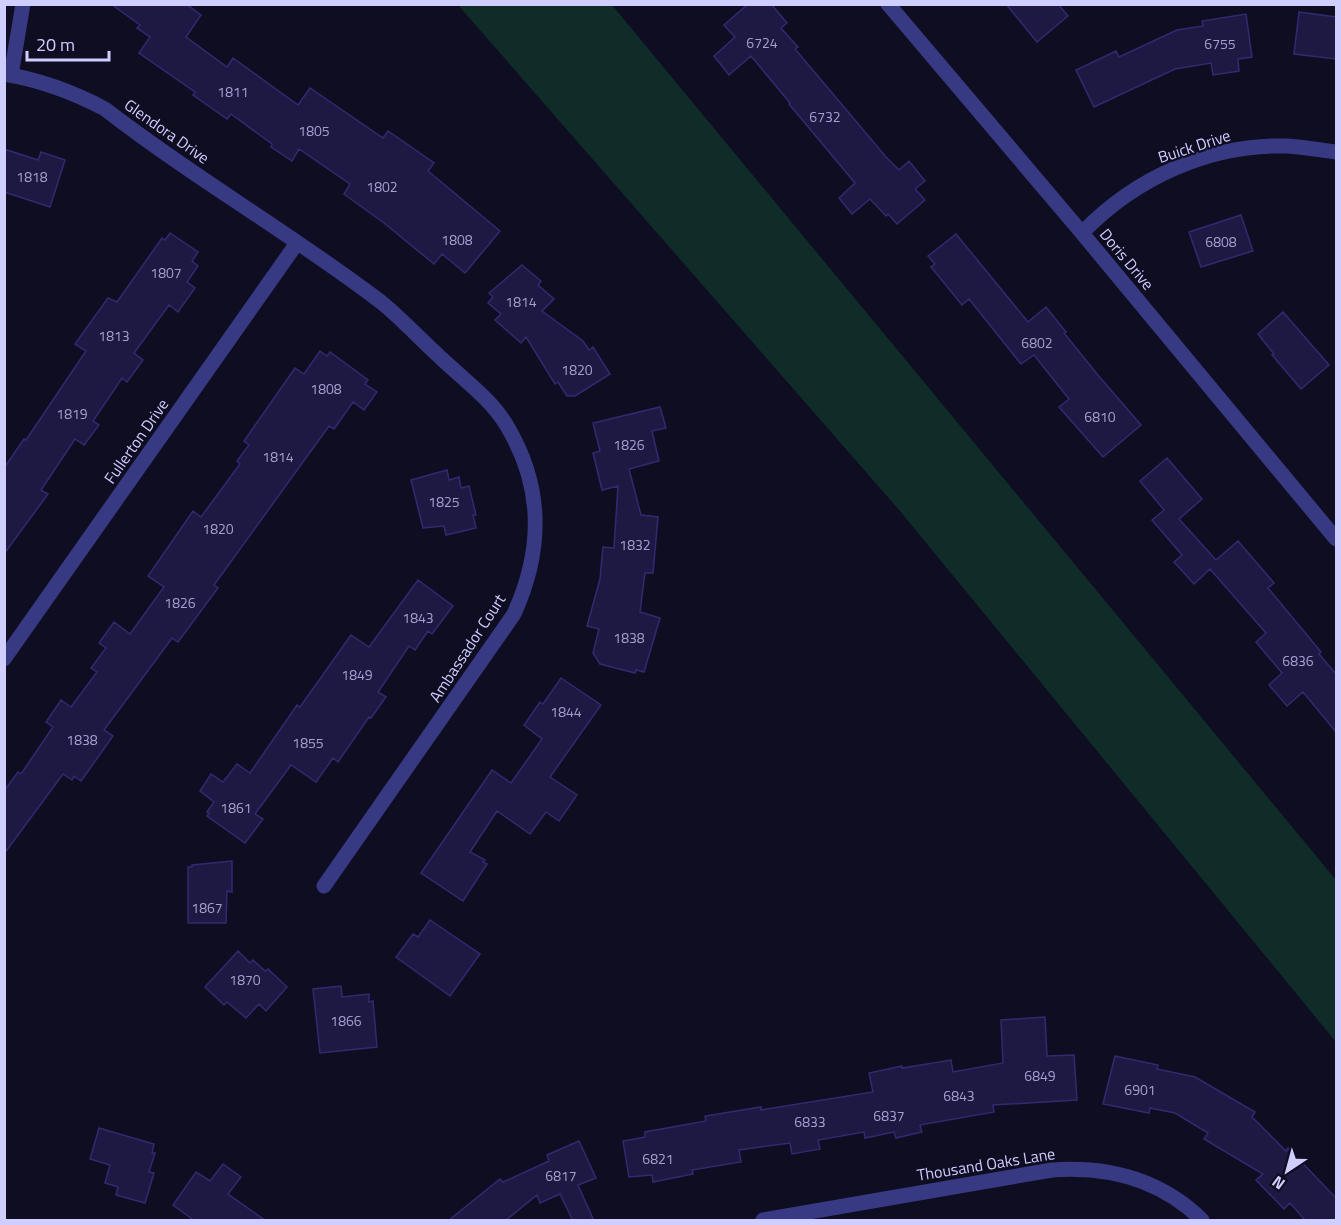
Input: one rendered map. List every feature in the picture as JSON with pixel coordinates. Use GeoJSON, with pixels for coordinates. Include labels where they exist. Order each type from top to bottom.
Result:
{"type":"FeatureCollection","features":[{"type":"Feature","properties":{"kind":"street"},"geometry":{"type":"LineString","coordinates":[[8,75],[23,4]]}},
{"type":"Feature","properties":{"kind":"street","name":"Doris Drive"},"geometry":{"type":"LineString","coordinates":[[888,4],[1336,538]]}},
{"type":"Feature","properties":{"kind":"street","name":"Glendora Drive"},"geometry":{"type":"LineString","coordinates":[[8,75],[24,77],[72,92],[105,109],[297,243]]}},
{"type":"Feature","properties":{"kind":"street","name":"Buick Drive"},"geometry":{"type":"LineString","coordinates":[[1082,233],[1100,215],[1130,192],[1163,173],[1186,164],[1236,149],[1287,146],[1336,152]]}},
{"type":"Feature","properties":{"kind":"street","name":"Fullerton Drive"},"geometry":{"type":"LineString","coordinates":[[4,659],[297,243]]}},
{"type":"Feature","properties":{"kind":"street","name":"Ambassador Court"},"geometry":{"type":"LineString","coordinates":[[297,243],[383,303],[483,396],[507,427],[524,462],[534,500],[535,514],[536,540],[532,565],[525,591],[514,614],[324,886]]}},
{"type":"Feature","properties":{"kind":"street","name":"Thousand Oaks Lane"},"geometry":{"type":"LineString","coordinates":[[763,1221],[845,1213],[1052,1170],[1092,1169],[1143,1181],[1167,1193],[1202,1221]]}},
{"type":"Feature","properties":{"kind":"green space"},"geometry":{"type":"Polygon","coordinates":[[[458,5],[612,5],[1336,880],[1336,1042],[900,511],[458,5]]]}},
{"type":"Feature","properties":{"kind":"building"},"geometry":{"type":"Polygon","coordinates":[[[111,4],[186,4],[201,15],[186,37],[227,67],[233,58],[298,105],[310,88],[383,138],[388,131],[434,163],[428,171],[500,231],[465,273],[442,254],[434,264],[344,194],[350,184],[299,149],[292,161],[231,114],[227,119],[193,95],[195,92],[139,53],[150,37],[137,28],[140,25],[111,4]]]}},
{"type":"Feature","properties":{"kind":"building"},"geometry":{"type":"Polygon","coordinates":[[[748,4],[771,4],[787,23],[781,28],[798,47],[795,49],[886,157],[899,170],[909,161],[925,181],[915,189],[925,200],[897,224],[870,199],[852,214],[839,198],[855,183],[751,56],[729,75],[714,56],[735,37],[724,25],[748,4]]]}},
{"type":"Feature","properties":{"kind":"building"},"geometry":{"type":"Polygon","coordinates":[[[1006,4],[1058,4],[1068,16],[1037,42],[1006,4]]]}},
{"type":"Feature","properties":{"kind":"building"},"geometry":{"type":"Polygon","coordinates":[[[1299,12],[1336,17],[1336,59],[1294,54],[1299,12]]]}},
{"type":"Feature","properties":{"kind":"building"},"geometry":{"type":"Polygon","coordinates":[[[1246,14],[1252,57],[1238,59],[1239,71],[1213,75],[1211,63],[1175,69],[1094,107],[1076,70],[1116,51],[1119,57],[1177,30],[1203,26],[1202,21],[1246,14]]]}},
{"type":"Feature","properties":{"kind":"building"},"geometry":{"type":"Polygon","coordinates":[[[4,149],[38,160],[41,152],[65,160],[50,207],[4,192],[4,149]]]}},
{"type":"Feature","properties":{"kind":"building"},"geometry":{"type":"Polygon","coordinates":[[[1241,215],[1253,251],[1201,267],[1189,232],[1241,215]]]}},
{"type":"Feature","properties":{"kind":"building"},"geometry":{"type":"Polygon","coordinates":[[[170,233],[198,252],[192,261],[198,266],[187,282],[195,288],[178,312],[169,305],[134,353],[143,360],[127,382],[122,378],[93,421],[99,425],[84,445],[75,439],[41,490],[48,494],[4,554],[4,468],[24,439],[26,440],[86,351],[75,344],[108,298],[117,302],[162,238],[165,240],[170,233]]]}},
{"type":"Feature","properties":{"kind":"building"},"geometry":{"type":"Polygon","coordinates":[[[956,234],[1028,322],[1046,307],[1097,374],[1141,425],[1103,457],[1059,407],[1069,399],[1034,355],[1021,364],[969,299],[962,305],[931,267],[935,264],[928,256],[956,234]]]}},
{"type":"Feature","properties":{"kind":"building"},"geometry":{"type":"Polygon","coordinates":[[[522,265],[541,281],[538,285],[554,299],[542,311],[583,341],[589,350],[593,347],[610,374],[575,396],[567,396],[558,382],[555,384],[526,337],[521,343],[495,320],[501,314],[488,303],[493,297],[489,293],[522,265]]]}},
{"type":"Feature","properties":{"kind":"building"},"geometry":{"type":"Polygon","coordinates":[[[1283,312],[1329,365],[1301,389],[1272,355],[1274,354],[1258,334],[1283,312]]]}},
{"type":"Feature","properties":{"kind":"building"},"geometry":{"type":"Polygon","coordinates":[[[320,351],[327,356],[330,352],[368,380],[365,384],[377,392],[364,410],[353,402],[334,429],[329,426],[214,585],[218,588],[178,642],[172,638],[104,730],[113,736],[81,781],[74,776],[72,780],[63,774],[4,854],[4,791],[18,772],[21,774],[53,727],[46,722],[61,700],[71,707],[97,672],[91,668],[106,648],[99,643],[114,622],[130,634],[164,587],[148,576],[193,511],[201,517],[240,464],[237,461],[249,445],[244,441],[295,368],[304,374],[320,351]]]}},
{"type":"Feature","properties":{"kind":"building"},"geometry":{"type":"Polygon","coordinates":[[[660,407],[666,428],[652,431],[659,461],[629,469],[641,515],[658,517],[653,573],[645,573],[640,612],[660,618],[644,672],[636,670],[635,673],[600,664],[593,653],[599,629],[587,626],[600,579],[603,547],[614,548],[618,486],[602,490],[593,453],[600,451],[593,423],[660,407]]]}},
{"type":"Feature","properties":{"kind":"building"},"geometry":{"type":"Polygon","coordinates":[[[1167,458],[1202,499],[1179,519],[1216,560],[1238,541],[1274,583],[1268,588],[1321,652],[1319,654],[1336,674],[1336,732],[1303,692],[1287,706],[1269,685],[1282,673],[1256,642],[1266,633],[1210,569],[1194,584],[1174,562],[1182,555],[1152,520],[1164,510],[1140,481],[1167,458]]]}},
{"type":"Feature","properties":{"kind":"building"},"geometry":{"type":"Polygon","coordinates":[[[447,470],[449,480],[459,477],[461,488],[469,486],[476,515],[473,515],[476,528],[446,535],[444,526],[423,528],[411,480],[447,470]]]}},
{"type":"Feature","properties":{"kind":"building"},"geometry":{"type":"Polygon","coordinates":[[[418,580],[453,606],[432,634],[428,631],[415,650],[409,646],[378,692],[386,697],[338,762],[333,758],[316,782],[291,765],[255,814],[263,819],[245,843],[207,816],[214,802],[200,791],[211,774],[223,782],[237,764],[250,773],[297,705],[300,707],[351,635],[369,647],[418,580]]]}},
{"type":"Feature","properties":{"kind":"building"},"geometry":{"type":"Polygon","coordinates":[[[561,678],[601,705],[550,777],[577,795],[559,821],[546,812],[530,834],[497,811],[470,852],[485,860],[483,862],[487,864],[463,901],[421,873],[492,770],[511,783],[542,739],[524,725],[540,702],[543,704],[561,678]]]}},
{"type":"Feature","properties":{"kind":"building"},"geometry":{"type":"Polygon","coordinates":[[[232,861],[232,892],[227,891],[226,923],[188,923],[188,867],[232,861]]]}},
{"type":"Feature","properties":{"kind":"building"},"geometry":{"type":"Polygon","coordinates":[[[430,920],[480,954],[450,996],[396,957],[413,934],[418,937],[430,920]]]}},
{"type":"Feature","properties":{"kind":"building"},"geometry":{"type":"Polygon","coordinates":[[[238,951],[250,963],[253,960],[265,971],[268,969],[287,987],[266,1011],[259,1004],[246,1018],[227,1002],[224,1005],[205,987],[238,951]]]}},
{"type":"Feature","properties":{"kind":"building"},"geometry":{"type":"Polygon","coordinates":[[[341,986],[342,997],[369,994],[369,1002],[373,1001],[377,1047],[320,1053],[313,989],[341,986]]]}},
{"type":"Feature","properties":{"kind":"building"},"geometry":{"type":"Polygon","coordinates":[[[1045,1017],[1047,1056],[1074,1055],[1077,1100],[993,1105],[994,1112],[920,1125],[922,1132],[896,1138],[894,1132],[865,1138],[864,1132],[818,1140],[820,1149],[792,1154],[790,1143],[739,1150],[741,1162],[692,1170],[693,1174],[653,1182],[652,1175],[629,1177],[623,1141],[645,1137],[645,1132],[706,1121],[705,1116],[761,1107],[761,1110],[873,1092],[869,1073],[902,1066],[902,1068],[951,1060],[953,1072],[1003,1063],[1001,1020],[1045,1017]]]}},
{"type":"Feature","properties":{"kind":"building"},"geometry":{"type":"Polygon","coordinates":[[[1115,1056],[1158,1065],[1157,1069],[1195,1077],[1255,1112],[1252,1117],[1286,1151],[1288,1148],[1336,1198],[1336,1221],[1306,1221],[1290,1203],[1284,1209],[1256,1180],[1263,1174],[1204,1139],[1208,1133],[1175,1113],[1150,1108],[1149,1113],[1103,1104],[1115,1056]]]}},
{"type":"Feature","properties":{"kind":"building"},"geometry":{"type":"Polygon","coordinates":[[[99,1128],[154,1144],[152,1153],[155,1153],[149,1172],[154,1173],[145,1203],[116,1195],[118,1187],[105,1183],[110,1165],[90,1159],[99,1128]]]}},
{"type":"Feature","properties":{"kind":"building"},"geometry":{"type":"Polygon","coordinates":[[[579,1141],[596,1178],[578,1185],[594,1221],[573,1221],[560,1194],[540,1203],[537,1195],[505,1221],[448,1221],[500,1179],[503,1182],[549,1161],[547,1155],[579,1141]]]}},
{"type":"Feature","properties":{"kind":"building"},"geometry":{"type":"Polygon","coordinates":[[[223,1164],[241,1177],[228,1194],[266,1221],[195,1221],[173,1205],[196,1172],[210,1181],[223,1164]]]}}]}
